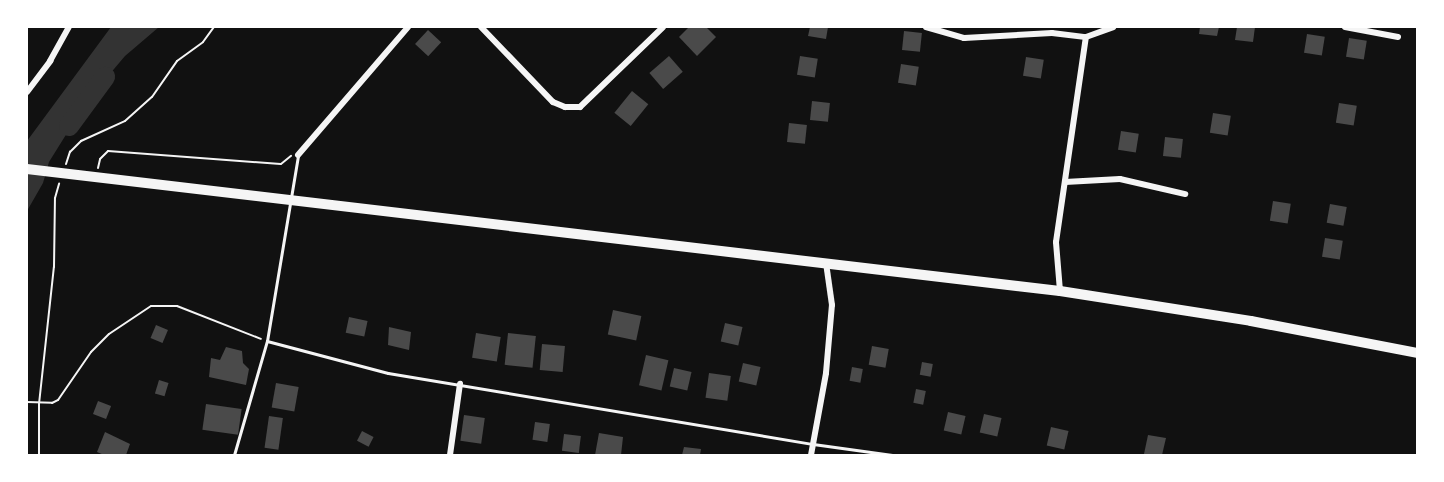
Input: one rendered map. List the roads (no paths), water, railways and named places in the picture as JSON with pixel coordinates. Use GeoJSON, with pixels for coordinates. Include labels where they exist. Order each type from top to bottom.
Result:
{"type":"FeatureCollection","features":[{"type":"Feature","properties":{"kind":"highway"},"geometry":{"type":"LineString","coordinates":[[27,169],[97,172],[256,195],[1060,291],[1251,321],[1417,352]]}},
{"type":"Feature","properties":{"kind":"street"},"geometry":{"type":"LineString","coordinates":[[27,92],[50,61],[69,27]]}},
{"type":"Feature","properties":{"kind":"street"},"geometry":{"type":"LineString","coordinates":[[298,155],[408,27]]}},
{"type":"Feature","properties":{"kind":"street"},"geometry":{"type":"LineString","coordinates":[[481,27],[553,102],[565,107],[580,107],[663,27]]}},
{"type":"Feature","properties":{"kind":"street"},"geometry":{"type":"LineString","coordinates":[[926,27],[964,38],[1052,33],[1086,38],[1113,27]]}},
{"type":"Feature","properties":{"kind":"street"},"geometry":{"type":"LineString","coordinates":[[1345,27],[1398,37]]}},
{"type":"Feature","properties":{"kind":"street"},"geometry":{"type":"LineString","coordinates":[[1060,291],[1056,242],[1086,38]]}},
{"type":"Feature","properties":{"kind":"street"},"geometry":{"type":"LineString","coordinates":[[1065,182],[1120,179],[1185,194]]}},
{"type":"Feature","properties":{"kind":"street"},"geometry":{"type":"LineString","coordinates":[[811,455],[826,373],[832,305],[826,262]]}},
{"type":"Feature","properties":{"kind":"street"},"geometry":{"type":"LineString","coordinates":[[450,455],[460,384]]}},
{"type":"Feature","properties":{"kind":"lane"},"geometry":{"type":"LineString","coordinates":[[234,455],[267,341],[298,155]]}},
{"type":"Feature","properties":{"kind":"lane"},"geometry":{"type":"LineString","coordinates":[[267,341],[388,373],[813,444],[892,455]]}},
{"type":"Feature","properties":{"kind":"waterway"},"geometry":{"type":"LineString","coordinates":[[69,126],[105,77]]}}]}
